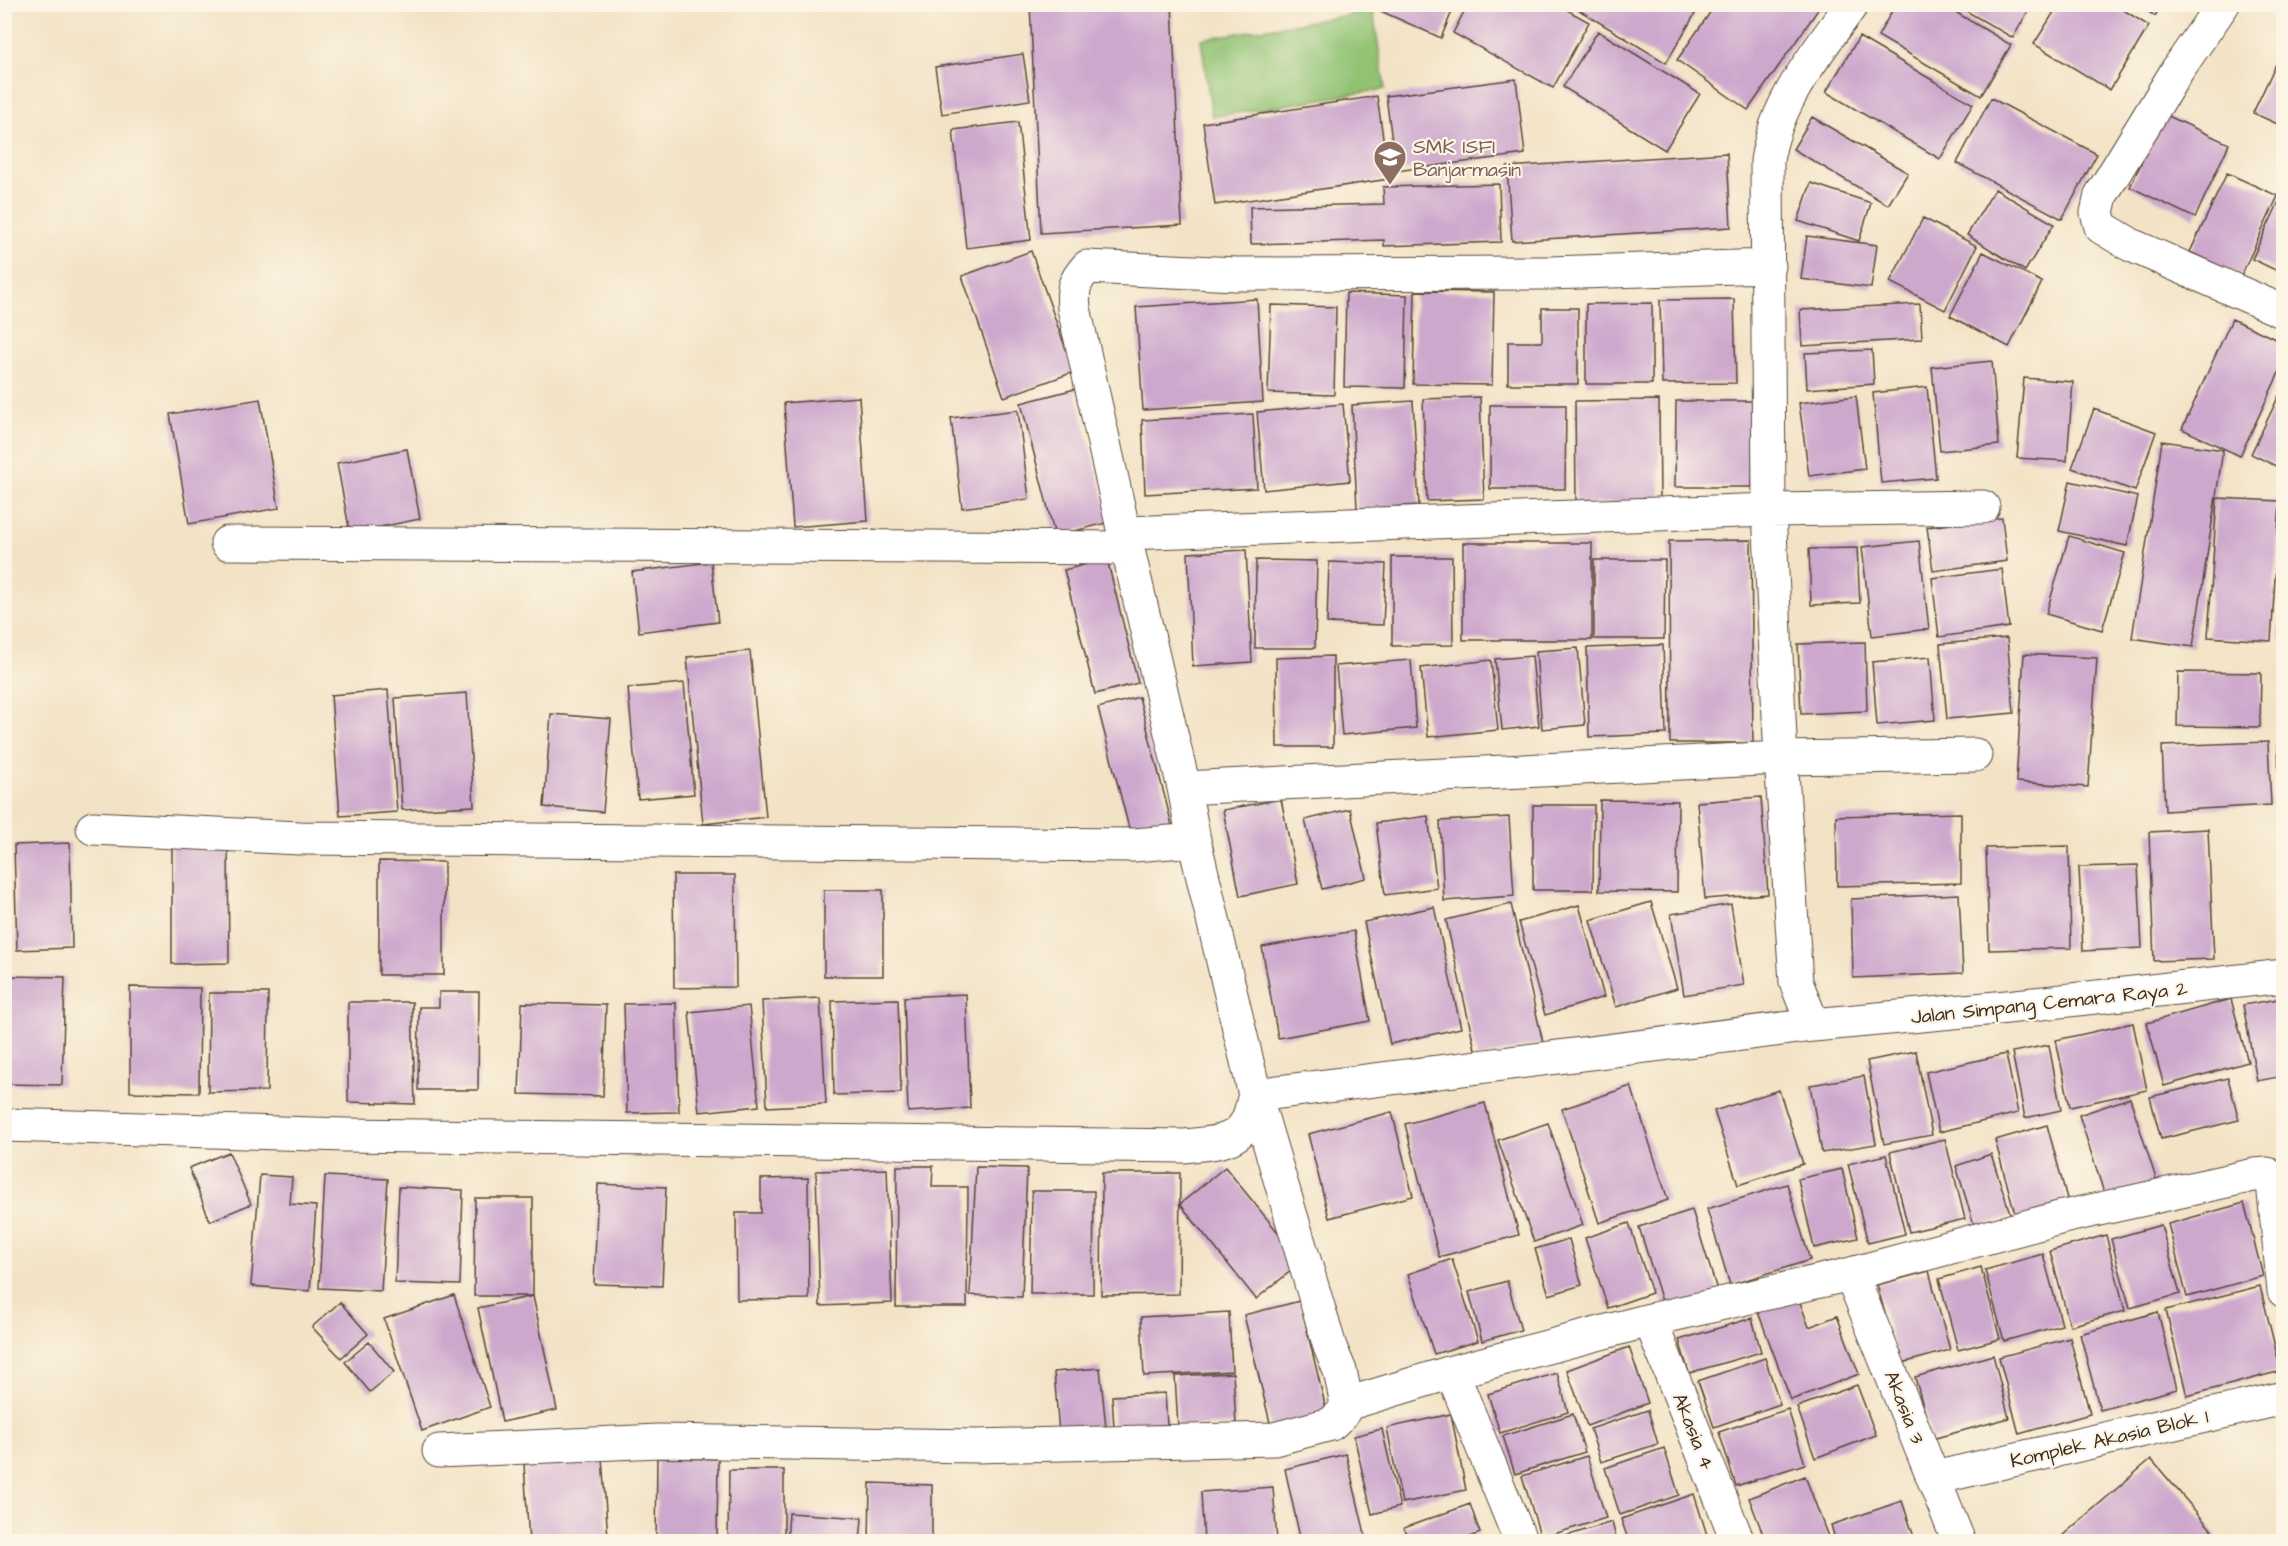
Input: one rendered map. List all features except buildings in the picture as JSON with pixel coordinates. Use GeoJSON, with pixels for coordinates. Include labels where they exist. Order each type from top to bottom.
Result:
{"type":"FeatureCollection","features":[{"type":"Feature","properties":{"kind":"street"},"geometry":{"type":"LineString","coordinates":[[1813,1025],[1796,982],[1781,758],[1769,510],[1767,161],[1770,139],[1784,105],[1802,75],[1852,4]]}},
{"type":"Feature","properties":{"kind":"street"},"geometry":{"type":"LineString","coordinates":[[2223,4],[2178,69],[2107,185],[2101,195],[2097,213],[2101,227],[2131,245],[2283,312]]}},
{"type":"Feature","properties":{"kind":"street"},"geometry":{"type":"LineString","coordinates":[[439,1451],[658,1441],[976,1446],[1274,1439],[1331,1424],[1342,1414],[1347,1404],[1340,1371],[1330,1347],[1255,1095],[1125,540],[1074,308],[1075,281],[1087,267],[1260,274],[1549,273],[1768,266]]}},
{"type":"Feature","properties":{"kind":"street"},"geometry":{"type":"LineString","coordinates":[[228,543],[1125,540],[1769,510],[1983,507]]}},
{"type":"Feature","properties":{"kind":"street"},"geometry":{"type":"LineString","coordinates":[[1184,788],[1781,758],[1975,755]]}},
{"type":"Feature","properties":{"kind":"street"},"geometry":{"type":"LineString","coordinates":[[93,828],[312,838],[1134,845],[1194,840]]}},
{"type":"Feature","properties":{"kind":"street","name":"Jalan Simpang Cemara Raya 2"},"geometry":{"type":"LineString","coordinates":[[1255,1095],[1813,1025],[2007,1007],[2283,976]]}},
{"type":"Feature","properties":{"kind":"street"},"geometry":{"type":"LineString","coordinates":[[4,1125],[346,1135],[1185,1146],[1221,1141],[1236,1135],[1246,1123],[1255,1095]]}},
{"type":"Feature","properties":{"kind":"street"},"geometry":{"type":"LineString","coordinates":[[1347,1404],[1452,1372],[1650,1320],[1851,1274],[2063,1217],[2254,1175],[2267,1174],[2273,1183],[2283,1291]]}},
{"type":"Feature","properties":{"kind":"street","name":"Akasia 3"},"geometry":{"type":"LineString","coordinates":[[1851,1274],[1959,1542]]}},
{"type":"Feature","properties":{"kind":"street","name":"Akasia 4"},"geometry":{"type":"LineString","coordinates":[[1650,1320],[1738,1542]]}},
{"type":"Feature","properties":{"kind":"street"},"geometry":{"type":"LineString","coordinates":[[1452,1372],[1521,1542]]}},
{"type":"Feature","properties":{"kind":"street","name":"Komplek Akasia Blok 1"},"geometry":{"type":"LineString","coordinates":[[1934,1478],[2283,1398]]}},
{"type":"Feature","properties":{"kind":"green space"},"geometry":{"type":"Polygon","coordinates":[[[1373,11],[1385,89],[1212,117],[1201,39],[1373,11]]]}},
{"type":"Feature","properties":{"kind":"place","name":"SMK ISFI Banjarmasin"},"geometry":{"type":"Point","coordinates":[1390,186]}}]}
